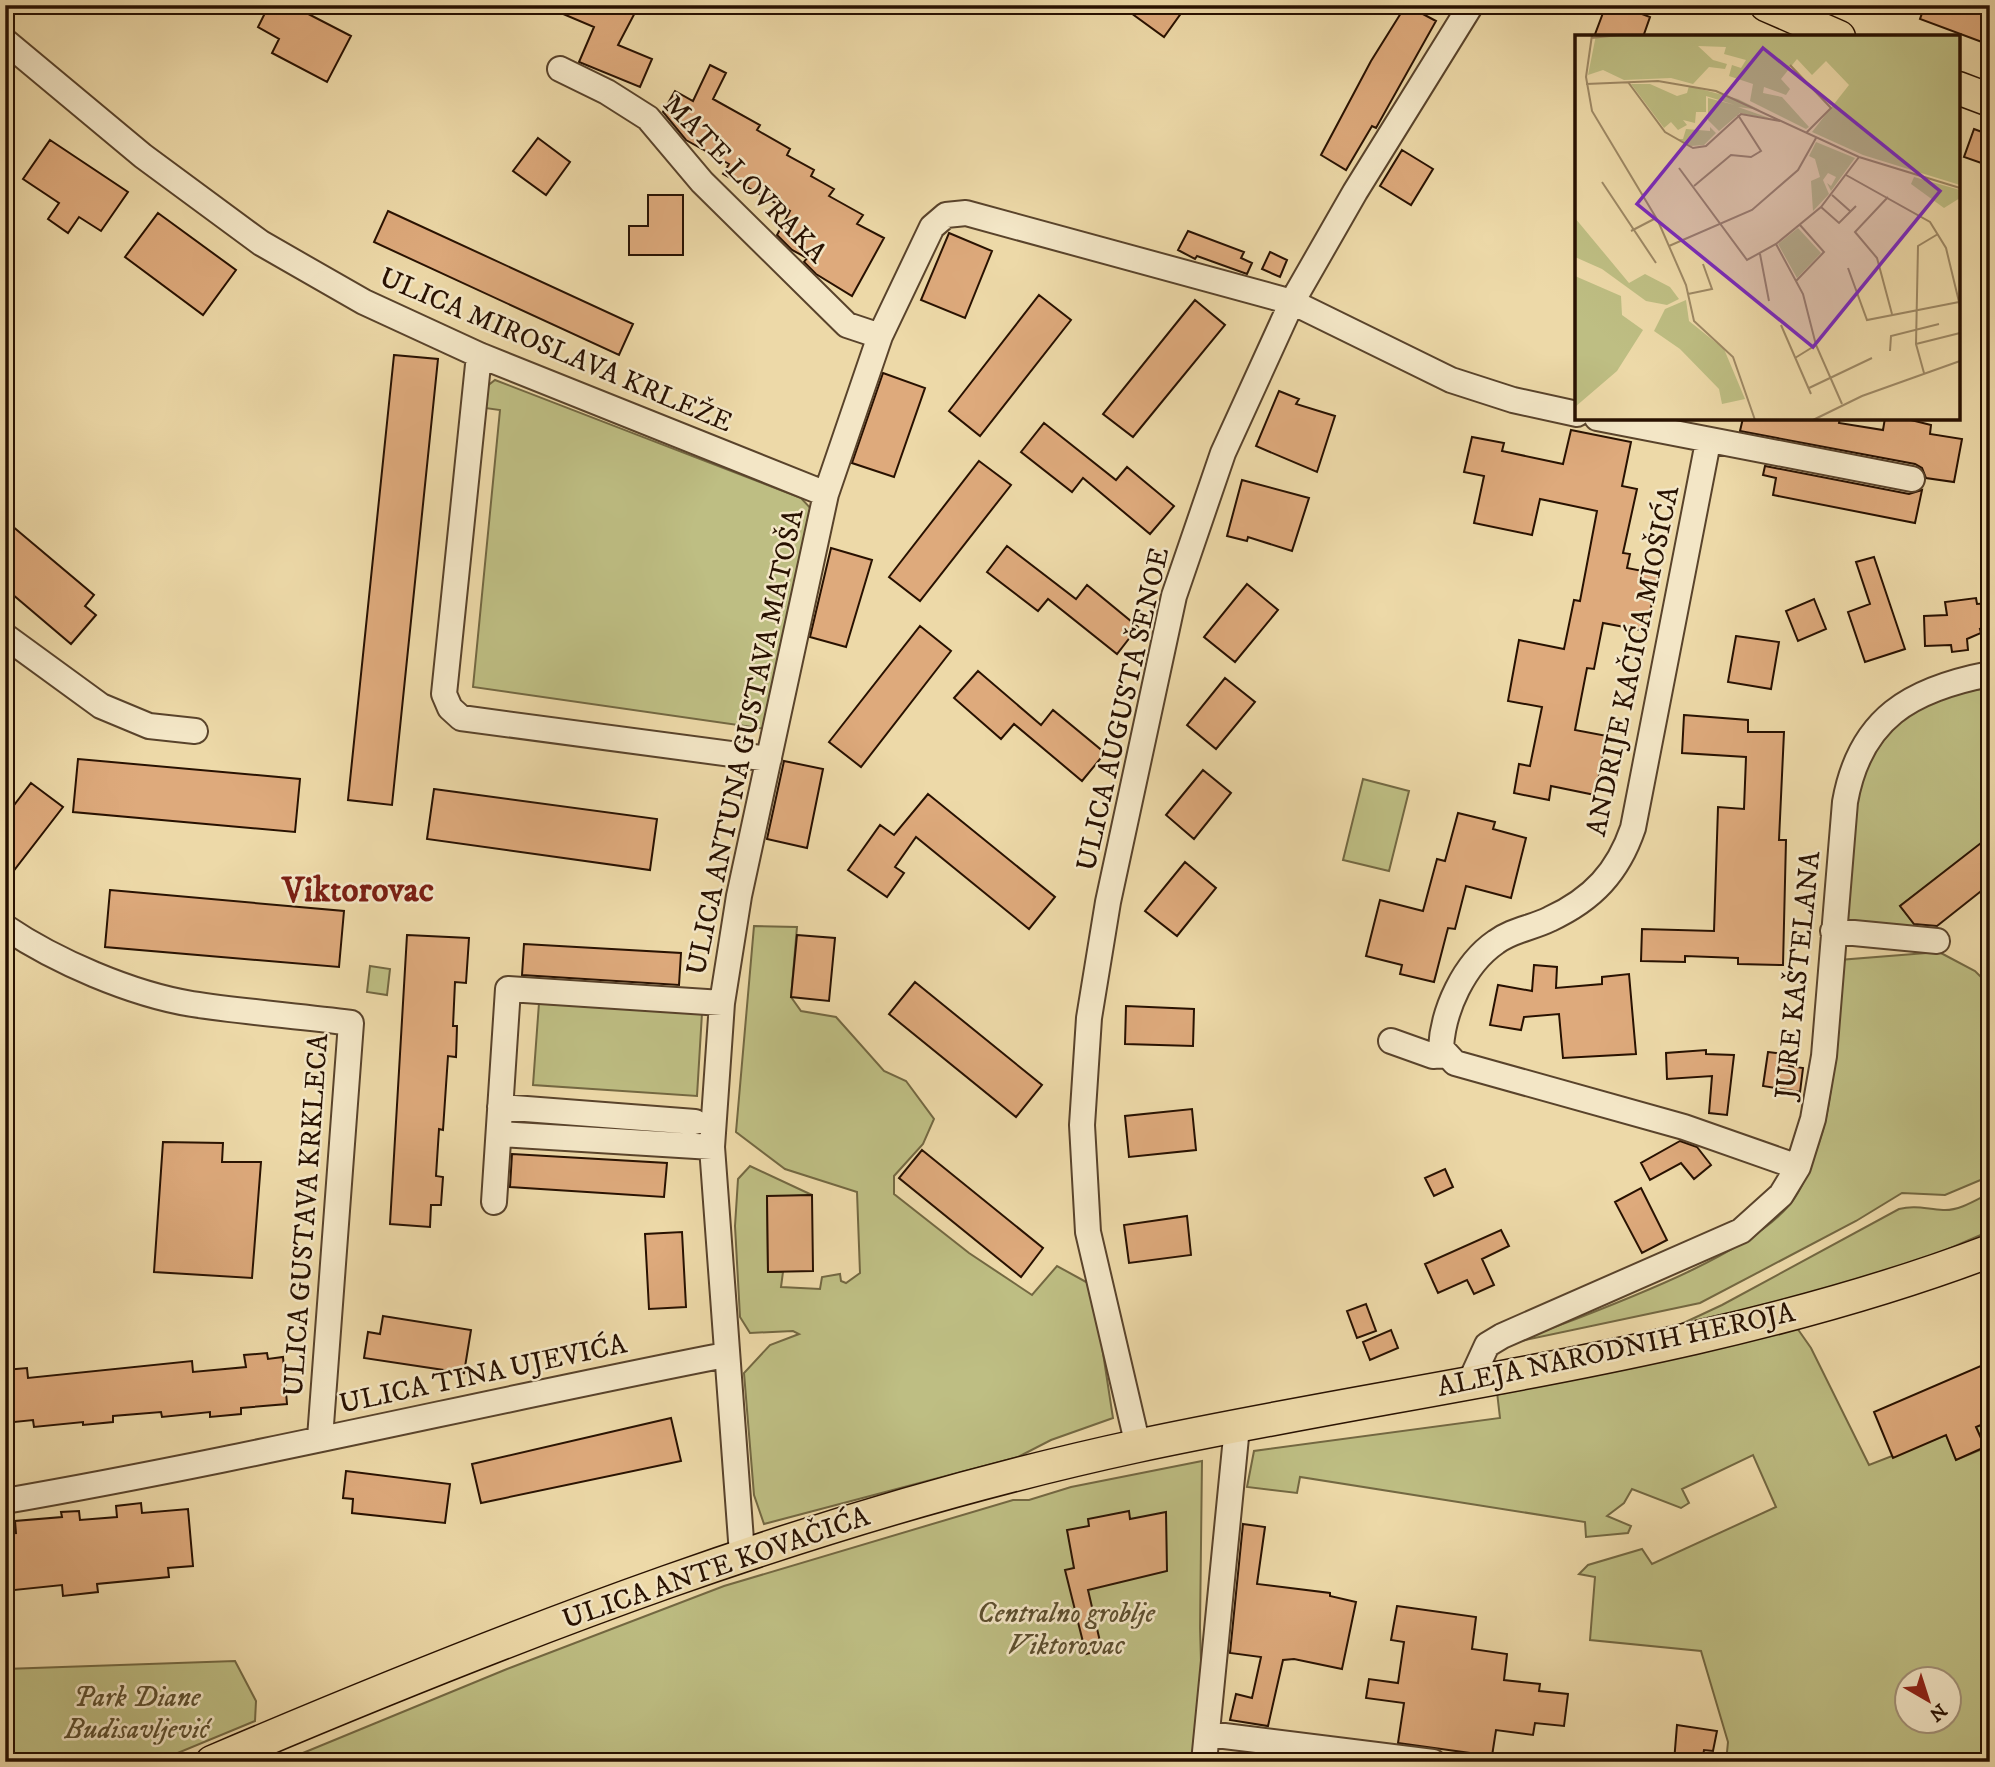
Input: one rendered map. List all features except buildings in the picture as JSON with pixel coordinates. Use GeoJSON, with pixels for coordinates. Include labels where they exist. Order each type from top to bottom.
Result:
{"type":"FeatureCollection","features":[{"type":"Feature","properties":{"kind":"main road"},"geometry":{"type":"LineString","coordinates":[[1782,8],[1835,35]]}},
{"type":"Feature","properties":{"kind":"main road"},"geometry":{"type":"LineString","coordinates":[[1960,89],[1990,100]]}},
{"type":"Feature","properties":{"kind":"main road","name":"ALEJA NARODNIH HEROJA"},"geometry":{"type":"LineString","coordinates":[[1237,1427],[1694,1340],[1877,1292],[1990,1251]]}},
{"type":"Feature","properties":{"kind":"main road","name":"ULICA ANTE KOVAČIĆA"},"geometry":{"type":"LineString","coordinates":[[212,1762],[505,1642],[742,1554],[915,1502],[1138,1446],[1237,1427]]}},
{"type":"Feature","properties":{"kind":"street","name":"ULICA AUGUSTA ŠENOE"},"geometry":{"type":"LineString","coordinates":[[1138,1446],[1088,1232],[1082,1125],[1089,1018],[1111,888],[1174,596],[1223,453],[1293,302],[1355,192],[1471,5]]}},
{"type":"Feature","properties":{"kind":"street","name":"ULICA MIROSLAVA KRLEŽE"},"geometry":{"type":"LineString","coordinates":[[5,41],[143,156],[261,243],[363,302],[479,355],[826,494]]}},
{"type":"Feature","properties":{"kind":"street","name":"MATE LOVRAKA"},"geometry":{"type":"LineString","coordinates":[[560,69],[607,92],[648,118],[702,182],[847,325],[880,336]]}},
{"type":"Feature","properties":{"kind":"street","name":"ULICA ANTUNA GUSTAVA MATOŠA"},"geometry":{"type":"LineString","coordinates":[[742,1554],[725,1355],[712,1147],[722,1003],[739,895],[826,494],[880,336],[932,227],[946,215],[966,213],[1293,302]]}},
{"type":"Feature","properties":{"kind":"street"},"geometry":{"type":"LineString","coordinates":[[1293,302],[1451,380],[1513,400],[1575,414]]}},
{"type":"Feature","properties":{"kind":"street"},"geometry":{"type":"LineString","coordinates":[[479,355],[444,694],[450,708],[461,718],[769,759]]}},
{"type":"Feature","properties":{"kind":"street"},"geometry":{"type":"LineString","coordinates":[[1606,420],[1708,442],[1912,479]]}},
{"type":"Feature","properties":{"kind":"street","name":"ANDRIJE KAČIĆA MIOŠIĆA"},"geometry":{"type":"LineString","coordinates":[[1445,1055],[1441,1048],[1441,1037],[1465,972],[1478,956],[1496,941],[1549,920],[1580,902],[1612,873],[1623,857],[1633,828],[1708,442]]}},
{"type":"Feature","properties":{"kind":"street"},"geometry":{"type":"LineString","coordinates":[[5,636],[101,706],[149,726],[195,731]]}},
{"type":"Feature","properties":{"kind":"street","name":"JURE KAŠTELANA"},"geometry":{"type":"LineString","coordinates":[[1470,1382],[1487,1345],[1741,1231],[1781,1195],[1798,1167],[1814,1119],[1824,1056],[1845,802],[1859,753],[1872,733],[1894,710],[1925,691],[1990,674]]}},
{"type":"Feature","properties":{"kind":"street","name":"ULICA GUSTAVA KRKLECA"},"geometry":{"type":"LineString","coordinates":[[5,927],[58,957],[119,983],[189,1003],[351,1023],[320,1437]]}},
{"type":"Feature","properties":{"kind":"street"},"geometry":{"type":"LineString","coordinates":[[1833,931],[1937,941]]}},
{"type":"Feature","properties":{"kind":"street","name":"ULICA ANTUNA GUSTAVA MATOŠA"},"geometry":{"type":"LineString","coordinates":[[500,1107],[508,989],[722,1003]]}},
{"type":"Feature","properties":{"kind":"street"},"geometry":{"type":"LineString","coordinates":[[1391,1041],[1433,1056],[1445,1055],[1455,1063],[1684,1127],[1798,1167]]}},
{"type":"Feature","properties":{"kind":"street"},"geometry":{"type":"LineString","coordinates":[[494,1202],[500,1107],[695,1122]]}},
{"type":"Feature","properties":{"kind":"street"},"geometry":{"type":"LineString","coordinates":[[499,1134],[712,1147]]}},
{"type":"Feature","properties":{"kind":"street","name":"ULICA TINA UJEVIĆA"},"geometry":{"type":"LineString","coordinates":[[5,1501],[150,1476],[320,1437],[725,1355]]}},
{"type":"Feature","properties":{"kind":"street"},"geometry":{"type":"LineString","coordinates":[[1204,1762],[1237,1427]]}},
{"type":"Feature","properties":{"kind":"street"},"geometry":{"type":"LineString","coordinates":[[1208,1734],[1390,1759],[1433,1762]]}},
{"type":"Feature","properties":{"kind":"green space"},"geometry":{"type":"Polygon","coordinates":[[[495,380],[801,498],[814,512],[765,729],[473,687],[500,410],[485,408],[486,387],[495,380]]]}},
{"type":"Feature","properties":{"kind":"green space"},"geometry":{"type":"Polygon","coordinates":[[[1990,687],[1990,838],[1900,906],[1922,934],[1845,924],[1853,824],[1859,792],[1870,763],[1886,737],[1910,715],[1942,698],[1990,687]]]}},
{"type":"Feature","properties":{"kind":"green space"},"geometry":{"type":"Polygon","coordinates":[[[1363,779],[1409,791],[1389,871],[1343,860],[1363,779]]]}},
{"type":"Feature","properties":{"kind":"green space"},"geometry":{"type":"Polygon","coordinates":[[[754,926],[797,927],[791,997],[801,1011],[836,1017],[884,1071],[906,1081],[934,1119],[923,1144],[894,1176],[894,1194],[969,1253],[1032,1295],[1057,1266],[1088,1283],[1101,1340],[1113,1418],[1051,1440],[1018,1457],[764,1524],[754,1495],[744,1373],[770,1345],[799,1334],[793,1331],[750,1333],[740,1317],[735,1226],[738,1179],[750,1166],[812,1195],[767,1197],[768,1272],[783,1272],[781,1287],[820,1289],[822,1277],[840,1274],[841,1281],[846,1283],[860,1273],[857,1192],[785,1169],[736,1132],[754,926]]]}},
{"type":"Feature","properties":{"kind":"green space"},"geometry":{"type":"Polygon","coordinates":[[[1939,952],[1975,971],[1990,986],[1990,1176],[1945,1195],[1902,1193],[1856,1221],[1700,1303],[1516,1342],[1666,1282],[1743,1242],[1773,1221],[1798,1192],[1823,1130],[1833,1068],[1839,960],[1939,952]]]}},
{"type":"Feature","properties":{"kind":"green space"},"geometry":{"type":"Polygon","coordinates":[[[370,966],[390,969],[387,995],[367,992],[370,966]]]}},
{"type":"Feature","properties":{"kind":"green space"},"geometry":{"type":"Polygon","coordinates":[[[539,1003],[702,1013],[697,1096],[533,1085],[539,1003]]]}},
{"type":"Feature","properties":{"kind":"green space"},"geometry":{"type":"Polygon","coordinates":[[[1990,1193],[1990,1231],[1888,1275],[1677,1326],[1722,1305],[1899,1209],[1955,1209],[1990,1193]]]}},
{"type":"Feature","properties":{"kind":"green space"},"geometry":{"type":"Polygon","coordinates":[[[1797,1328],[1811,1348],[1869,1465],[1946,1435],[1956,1460],[1985,1448],[1976,1427],[1990,1421],[1990,1762],[1726,1762],[1728,1742],[1701,1651],[1590,1640],[1595,1577],[1579,1574],[1588,1565],[1642,1549],[1652,1564],[1776,1507],[1753,1455],[1682,1489],[1689,1503],[1681,1508],[1632,1489],[1624,1503],[1607,1516],[1631,1526],[1628,1533],[1586,1537],[1585,1522],[1300,1477],[1297,1493],[1247,1487],[1254,1451],[1500,1418],[1497,1392],[1797,1328]]]}},
{"type":"Feature","properties":{"kind":"green space","name":"Centralno groblje Viktorovac"},"geometry":{"type":"Polygon","coordinates":[[[1202,1461],[1200,1628],[1204,1762],[281,1762],[507,1669],[724,1586],[1013,1500],[1029,1500],[1071,1487],[1202,1461]]]}},
{"type":"Feature","properties":{"kind":"green space","name":"Park Diane Budisavljević"},"geometry":{"type":"Polygon","coordinates":[[[235,1661],[256,1701],[255,1721],[156,1762],[5,1762],[5,1669],[235,1661]]]}},
{"type":"Feature","properties":{"kind":"district","name":"Viktorovac"},"geometry":{"type":"Point","coordinates":[358,891]}}]}
